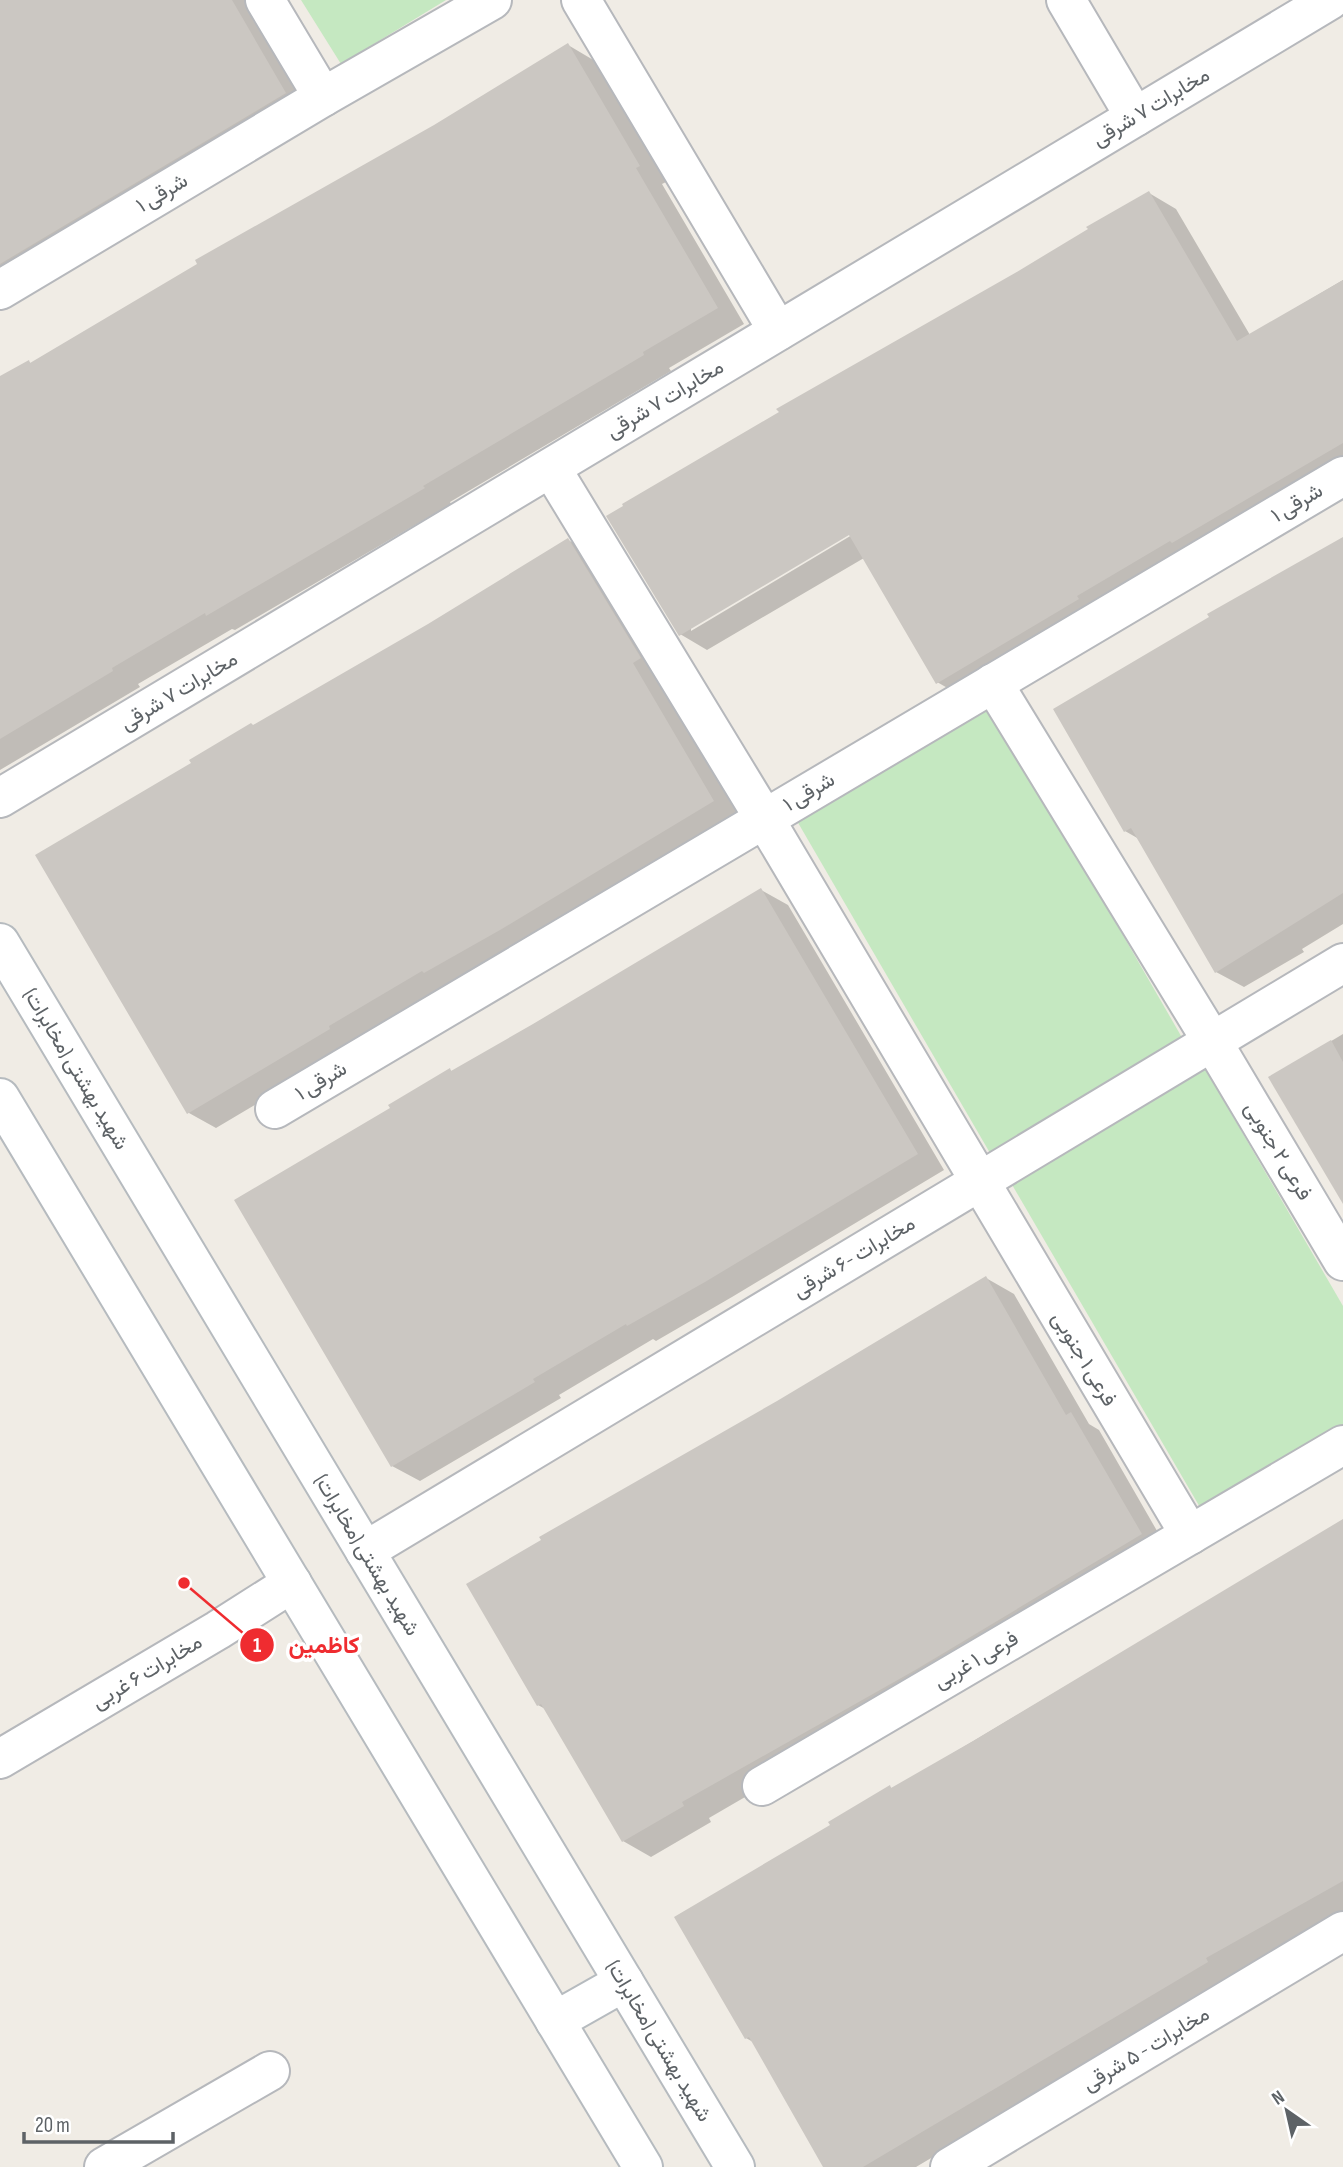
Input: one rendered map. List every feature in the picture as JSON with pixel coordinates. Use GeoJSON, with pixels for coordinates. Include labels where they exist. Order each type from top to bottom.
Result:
{"type":"FeatureCollection","features":[{"type":"Feature","properties":{"kind":"street"},"geometry":{"type":"LineString","coordinates":[[265,0],[323,97]]}},
{"type":"Feature","properties":{"kind":"street","name":"شرقی ۱"},"geometry":{"type":"LineString","coordinates":[[0,290],[323,97],[492,0]]}},
{"type":"Feature","properties":{"kind":"street"},"geometry":{"type":"LineString","coordinates":[[581,0],[778,331]]}},
{"type":"Feature","properties":{"kind":"street"},"geometry":{"type":"LineString","coordinates":[[1066,0],[1135,117]]}},
{"type":"Feature","properties":{"kind":"street","name":"مخابرات ۷ شرقی"},"geometry":{"type":"LineString","coordinates":[[0,798],[1330,0]]}},
{"type":"Feature","properties":{"kind":"street","name":"فرعی ۱ جنوبی"},"geometry":{"type":"LineString","coordinates":[[551,468],[764,818],[1190,1535]]}},
{"type":"Feature","properties":{"kind":"street","name":"شرقی ۱"},"geometry":{"type":"LineString","coordinates":[[275,1109],[1343,475]]}},
{"type":"Feature","properties":{"kind":"street","name":"فرعی ۲ جنوبی"},"geometry":{"type":"LineString","coordinates":[[993,683],[1343,1261]]}},
{"type":"Feature","properties":{"kind":"street","name":"شهید بهشتی (مخابرات)"},"geometry":{"type":"LineString","coordinates":[[0,943],[735,2167]]}},
{"type":"Feature","properties":{"kind":"street","name":"مخابرات -۶ شرقی"},"geometry":{"type":"LineString","coordinates":[[365,1551],[1343,963]]}},
{"type":"Feature","properties":{"kind":"street"},"geometry":{"type":"LineString","coordinates":[[0,1098],[643,2167]]}},
{"type":"Feature","properties":{"kind":"street","name":"فرعی ۱ غربی"},"geometry":{"type":"LineString","coordinates":[[762,1786],[1343,1446]]}},
{"type":"Feature","properties":{"kind":"street","name":"مخابرات ۶ غربی"},"geometry":{"type":"LineString","coordinates":[[0,1759],[292,1583]]}},
{"type":"Feature","properties":{"kind":"street","name":"مخابرات - ۵ شرقی"},"geometry":{"type":"LineString","coordinates":[[950,2167],[1343,1931]]}},
{"type":"Feature","properties":{"kind":"street"},"geometry":{"type":"LineString","coordinates":[[555,2021],[624,1982]]}},
{"type":"Feature","properties":{"kind":"street"},"geometry":{"type":"LineString","coordinates":[[104,2167],[270,2071]]}},
{"type":"Feature","properties":{"kind":"green space"},"geometry":{"type":"Polygon","coordinates":[[[301,0],[446,0],[341,64],[301,0]]]}},
{"type":"Feature","properties":{"kind":"green space"},"geometry":{"type":"Polygon","coordinates":[[[992,708],[1184,1041],[990,1153],[797,821],[992,708]]]}},
{"type":"Feature","properties":{"kind":"green space"},"geometry":{"type":"Polygon","coordinates":[[[1202,1063],[1343,1306],[1343,1426],[1201,1509],[1007,1176],[1202,1063]]]}},
{"type":"Feature","properties":{"kind":"building"},"geometry":{"type":"Polygon","coordinates":[[[0,0],[232,0],[286,93],[0,264],[0,0]]]}},
{"type":"Feature","properties":{"kind":"building"},"geometry":{"type":"Polygon","coordinates":[[[568,43],[640,166],[636,168],[718,308],[423,486],[425,488],[206,616],[205,613],[0,739],[0,376],[29,360],[30,363],[197,264],[195,260],[434,125],[568,43]]]}},
{"type":"Feature","properties":{"kind":"building"},"geometry":{"type":"Polygon","coordinates":[[[1149,191],[1237,341],[1343,280],[1343,443],[1077,596],[1079,599],[936,684],[849,535],[679,636],[606,516],[779,412],[776,409],[1015,273],[1088,229],[1086,227],[1149,191]]]}},
{"type":"Feature","properties":{"kind":"building"},"geometry":{"type":"Polygon","coordinates":[[[1343,537],[1343,893],[1215,973],[1131,828],[1124,832],[1053,709],[1209,617],[1207,614],[1343,537]]]}},
{"type":"Feature","properties":{"kind":"building"},"geometry":{"type":"Polygon","coordinates":[[[568,538],[641,658],[633,663],[714,801],[500,930],[424,973],[422,971],[329,1026],[330,1029],[187,1114],[35,855],[191,763],[189,760],[251,723],[253,725],[428,624],[568,538]]]}},
{"type":"Feature","properties":{"kind":"building"},"geometry":{"type":"Polygon","coordinates":[[[761,888],[918,1154],[705,1282],[627,1326],[626,1324],[533,1379],[535,1382],[391,1467],[234,1200],[390,1108],[388,1105],[450,1068],[451,1071],[533,1024],[761,888]]]}},
{"type":"Feature","properties":{"kind":"building"},"geometry":{"type":"Polygon","coordinates":[[[1331,1040],[1343,1062],[1343,1204],[1268,1077],[1331,1040]]]}},
{"type":"Feature","properties":{"kind":"building"},"geometry":{"type":"Polygon","coordinates":[[[986,1276],[1066,1415],[1071,1412],[1142,1534],[917,1669],[682,1802],[684,1806],[622,1842],[541,1704],[537,1706],[466,1584],[541,1540],[539,1537],[777,1401],[986,1276]]]}},
{"type":"Feature","properties":{"kind":"building"},"geometry":{"type":"Polygon","coordinates":[[[1343,1519],[1343,1881],[1206,1958],[1208,1962],[863,2167],[823,2167],[749,2037],[745,2039],[674,1917],[830,1825],[828,1822],[890,1785],[891,1788],[973,1741],[1343,1519]]]}},
{"type":"Feature","properties":{"kind":"place","name":"کاظمین"},"geometry":{"type":"Point","coordinates":[184,1583]}}]}
